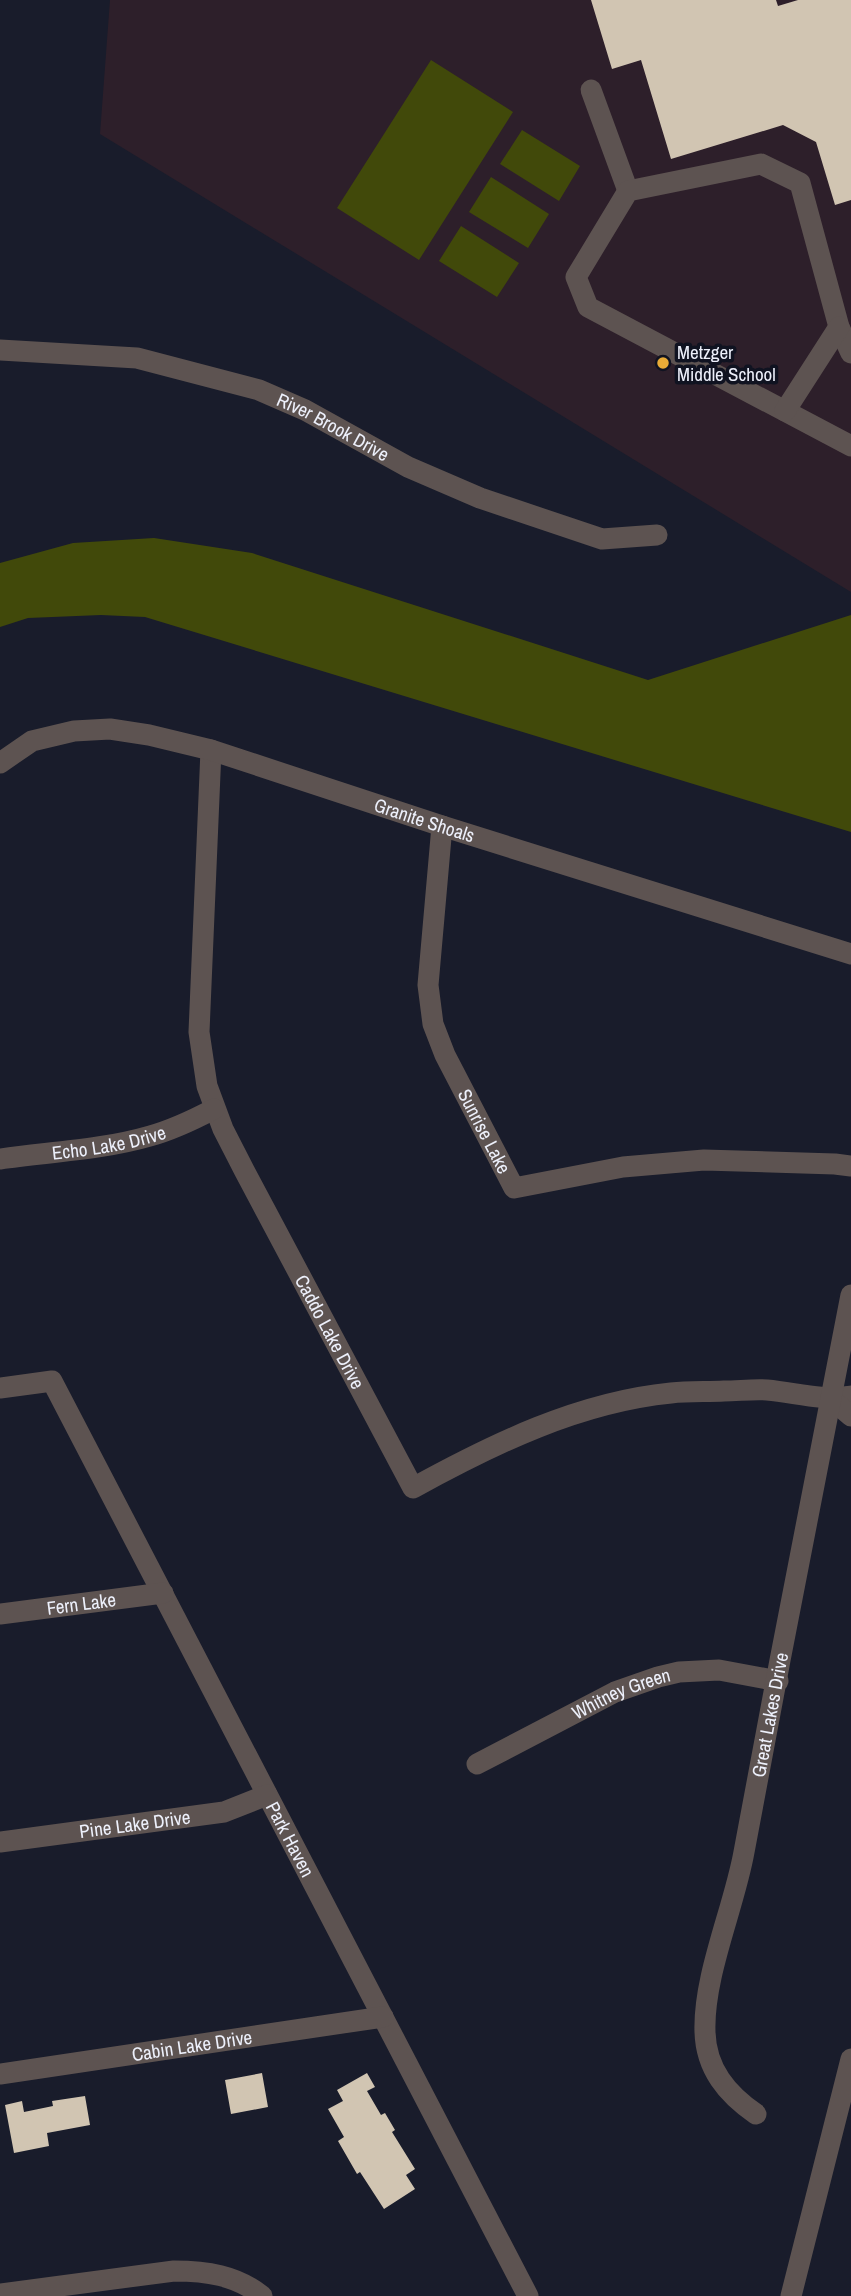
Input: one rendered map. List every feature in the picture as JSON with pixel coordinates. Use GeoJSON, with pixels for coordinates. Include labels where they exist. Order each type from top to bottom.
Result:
{"type":"FeatureCollection","features":[{"type":"Feature","properties":{"kind":"street"},"geometry":{"type":"LineString","coordinates":[[591,90],[628,191]]}},
{"type":"Feature","properties":{"kind":"street"},"geometry":{"type":"LineString","coordinates":[[851,353],[839,327],[800,183],[761,164],[628,191],[576,277],[588,307],[851,446]]}},
{"type":"Feature","properties":{"kind":"street"},"geometry":{"type":"LineString","coordinates":[[785,411],[839,327]]}},
{"type":"Feature","properties":{"kind":"street","name":"River Brook Drive"},"geometry":{"type":"LineString","coordinates":[[0,350],[137,358],[259,390],[305,410],[408,467],[480,498],[602,539],[657,535]]}},
{"type":"Feature","properties":{"kind":"street","name":"Granite Shoals"},"geometry":{"type":"LineString","coordinates":[[0,763],[32,741],[74,731],[110,729],[149,735],[211,750],[442,826],[851,954]]}},
{"type":"Feature","properties":{"kind":"street","name":"Caddo Lake Drive"},"geometry":{"type":"LineString","coordinates":[[211,750],[200,1032],[207,1086],[214,1109],[244,1170],[413,1488],[522,1433],[624,1401],[670,1393],[765,1390],[841,1397]]}},
{"type":"Feature","properties":{"kind":"street","name":"Sunrise Lake"},"geometry":{"type":"LineString","coordinates":[[442,826],[428,985],[433,1024],[445,1055],[514,1188],[623,1167],[704,1160],[851,1166]]}},
{"type":"Feature","properties":{"kind":"street","name":"Echo Lake Drive"},"geometry":{"type":"LineString","coordinates":[[0,1159],[149,1137],[214,1109]]}},
{"type":"Feature","properties":{"kind":"street","name":"Great Lakes Drive"},"geometry":{"type":"LineString","coordinates":[[755,2114],[724,2088],[711,2065],[705,2034],[711,1984],[744,1854],[778,1681],[841,1397],[851,1295]]}},
{"type":"Feature","properties":{"kind":"street","name":"Park Haven"},"geometry":{"type":"LineString","coordinates":[[0,1388],[52,1381],[528,2296]]}},
{"type":"Feature","properties":{"kind":"street"},"geometry":{"type":"LineString","coordinates":[[841,1397],[851,1416]]}},
{"type":"Feature","properties":{"kind":"street","name":"Fern Lake"},"geometry":{"type":"LineString","coordinates":[[0,1615],[163,1593]]}},
{"type":"Feature","properties":{"kind":"street","name":"Whitney Green"},"geometry":{"type":"LineString","coordinates":[[477,1764],[615,1692],[658,1677],[679,1672],[719,1670],[778,1681]]}},
{"type":"Feature","properties":{"kind":"street","name":"Pine Lake Drive"},"geometry":{"type":"LineString","coordinates":[[0,1842],[224,1812],[267,1796]]}},
{"type":"Feature","properties":{"kind":"street","name":"Cabin Lake Drive"},"geometry":{"type":"LineString","coordinates":[[0,2074],[383,2017]]}},
{"type":"Feature","properties":{"kind":"street"},"geometry":{"type":"LineString","coordinates":[[791,2296],[851,2059]]}},
{"type":"Feature","properties":{"kind":"street"},"geometry":{"type":"LineString","coordinates":[[0,2294],[174,2271],[200,2271],[232,2278],[262,2296]]}},
{"type":"Feature","properties":{"kind":"shaded area","name":"Metzger Middle School"},"geometry":{"type":"Polygon","coordinates":[[[110,0],[851,0],[851,592],[100,134],[110,0]]]}},
{"type":"Feature","properties":{"kind":"green space"},"geometry":{"type":"Polygon","coordinates":[[[431,60],[513,112],[419,260],[337,208],[431,60]]]}},
{"type":"Feature","properties":{"kind":"green space"},"geometry":{"type":"Polygon","coordinates":[[[522,130],[580,166],[559,201],[500,164],[522,130]]]}},
{"type":"Feature","properties":{"kind":"green space"},"geometry":{"type":"Polygon","coordinates":[[[491,177],[549,214],[528,248],[469,212],[491,177]]]}},
{"type":"Feature","properties":{"kind":"green space"},"geometry":{"type":"Polygon","coordinates":[[[461,226],[519,263],[497,297],[439,261],[461,226]]]}},
{"type":"Feature","properties":{"kind":"green space"},"geometry":{"type":"Polygon","coordinates":[[[154,538],[252,553],[648,680],[851,615],[851,832],[145,617],[101,615],[28,618],[0,627],[0,563],[73,543],[154,538]]]}},
{"type":"Feature","properties":{"kind":"building"},"geometry":{"type":"Polygon","coordinates":[[[591,0],[776,0],[778,6],[798,0],[851,0],[851,200],[835,205],[816,142],[783,125],[671,159],[641,60],[612,69],[591,0]]]}},
{"type":"Feature","properties":{"kind":"building"},"geometry":{"type":"Polygon","coordinates":[[[262,2073],[268,2107],[231,2114],[225,2080],[262,2073]]]}},
{"type":"Feature","properties":{"kind":"building"},"geometry":{"type":"Polygon","coordinates":[[[367,2073],[375,2087],[367,2091],[381,2115],[385,2113],[395,2130],[392,2132],[415,2169],[406,2175],[415,2189],[384,2209],[360,2172],[357,2174],[338,2141],[344,2137],[328,2109],[343,2101],[337,2090],[367,2073]]]}},
{"type":"Feature","properties":{"kind":"building"},"geometry":{"type":"Polygon","coordinates":[[[85,2096],[90,2125],[47,2133],[49,2146],[14,2153],[5,2105],[22,2101],[24,2112],[53,2106],[52,2101],[85,2096]]]}},
{"type":"Feature","properties":{"kind":"place","name":"Metzger Middle School"},"geometry":{"type":"Point","coordinates":[663,363]}}]}
